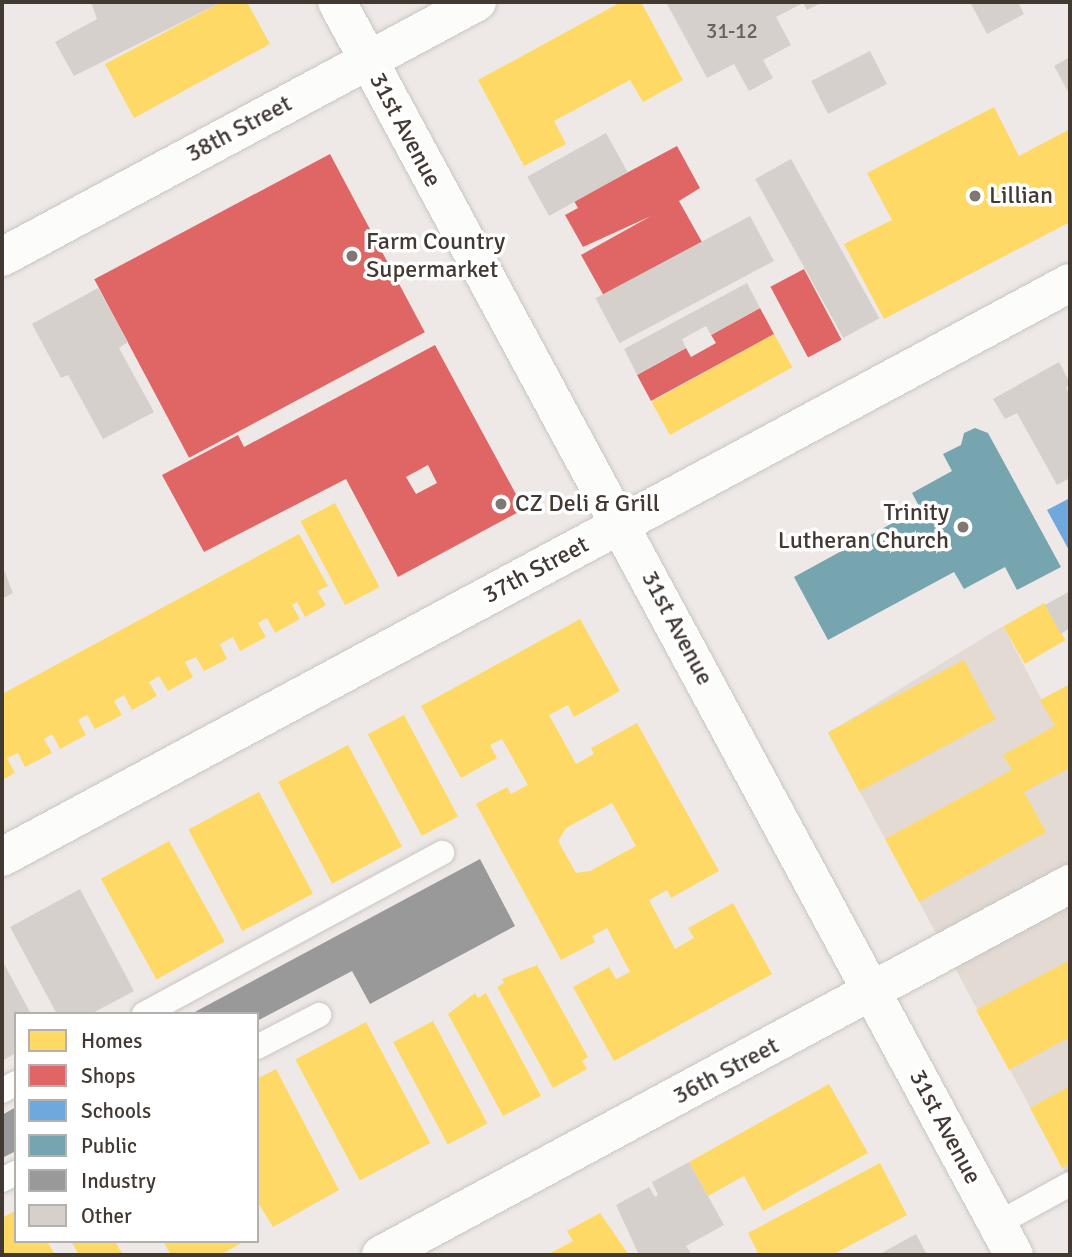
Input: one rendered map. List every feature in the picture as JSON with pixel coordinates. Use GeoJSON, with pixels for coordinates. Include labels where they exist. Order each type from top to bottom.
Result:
{"type":"FeatureCollection","features":[{"type":"Feature","properties":{"kind":"street","name":"31st Avenue"},"geometry":{"type":"LineString","coordinates":[[337,2],[622,524],[1006,1239]]}},
{"type":"Feature","properties":{"kind":"street","name":"38th Street"},"geometry":{"type":"LineString","coordinates":[[2,257],[477,2]]}},
{"type":"Feature","properties":{"kind":"street","name":"37th Street"},"geometry":{"type":"LineString","coordinates":[[2,857],[1070,283]]}},
{"type":"Feature","properties":{"kind":"street","name":"36th Street"},"geometry":{"type":"LineString","coordinates":[[381,1255],[1070,884]]}},
{"type":"Feature","properties":{"kind":"lane"},"geometry":{"type":"LineString","coordinates":[[148,1012],[442,853]]}},
{"type":"Feature","properties":{"kind":"lane"},"geometry":{"type":"LineString","coordinates":[[259,1046],[319,1015]]}},
{"type":"Feature","properties":{"kind":"lane"},"geometry":{"type":"LineString","coordinates":[[1006,1239],[1070,1184]]}},
{"type":"Feature","properties":{"kind":"shaded area"},"geometry":{"type":"Polygon","coordinates":[[[1003,626],[1070,754],[1070,1181],[828,733],[1003,626]]]}},
{"type":"Feature","properties":{"kind":"building: Homes"},"geometry":{"type":"Polygon","coordinates":[[[222,2],[247,2],[270,44],[134,118],[105,64],[222,2]]]}},
{"type":"Feature","properties":{"kind":"building: Homes"},"geometry":{"type":"Polygon","coordinates":[[[621,2],[641,2],[683,80],[643,102],[630,80],[554,121],[566,144],[524,166],[478,80],[621,2]]]}},
{"type":"Feature","properties":{"kind":"building: Homes","name":"Lillian"},"geometry":{"type":"Polygon","coordinates":[[[994,107],[1019,156],[1070,129],[1070,222],[884,319],[844,244],[892,220],[867,173],[994,107]]]}},
{"type":"Feature","properties":{"kind":"building: Homes"},"geometry":{"type":"Polygon","coordinates":[[[774,334],[792,367],[670,435],[652,402],[774,334]]]}},
{"type":"Feature","properties":{"kind":"building: Homes"},"geometry":{"type":"Polygon","coordinates":[[[335,503],[380,587],[345,605],[301,521],[335,503]]]}},
{"type":"Feature","properties":{"kind":"building: Homes"},"geometry":{"type":"Polygon","coordinates":[[[299,534],[328,586],[317,591],[326,605],[305,617],[297,602],[292,605],[300,619],[275,633],[267,618],[258,623],[266,637],[240,651],[233,637],[220,644],[227,659],[204,671],[196,657],[185,662],[193,677],[168,691],[159,676],[149,682],[157,696],[132,710],[124,695],[114,701],[122,715],[95,729],[87,715],[78,720],[86,735],[60,749],[52,734],[44,739],[52,753],[25,767],[18,753],[7,758],[15,773],[2,780],[2,694],[299,534]]]}},
{"type":"Feature","properties":{"kind":"building: Homes"},"geometry":{"type":"Polygon","coordinates":[[[1044,603],[1066,640],[1025,664],[1003,626],[1044,603]]]}},
{"type":"Feature","properties":{"kind":"building: Homes"},"geometry":{"type":"Polygon","coordinates":[[[580,619],[620,691],[574,717],[568,705],[549,715],[576,764],[594,754],[591,748],[637,723],[719,871],[671,898],[667,890],[649,900],[675,949],[694,938],[688,928],[733,903],[772,974],[614,1061],[573,987],[609,967],[616,979],[630,972],[607,928],[592,936],[595,942],[561,960],[476,804],[507,787],[511,794],[528,785],[502,739],[490,745],[497,758],[461,778],[421,706],[580,619]],[[612,803],[566,828],[558,841],[576,873],[590,871],[636,846],[612,803]]]}},
{"type":"Feature","properties":{"kind":"building: Homes"},"geometry":{"type":"Polygon","coordinates":[[[964,660],[995,719],[859,791],[828,732],[964,660]]]}},
{"type":"Feature","properties":{"kind":"building: Homes"},"geometry":{"type":"Polygon","coordinates":[[[1070,684],[1070,768],[1024,792],[1046,832],[919,902],[885,839],[1012,770],[1003,755],[1055,726],[1040,700],[1070,684]]]}},
{"type":"Feature","properties":{"kind":"building: Homes"},"geometry":{"type":"Polygon","coordinates":[[[404,715],[458,817],[422,836],[368,734],[404,715]]]}},
{"type":"Feature","properties":{"kind":"building: Homes"},"geometry":{"type":"Polygon","coordinates":[[[348,745],[402,847],[332,884],[278,782],[348,745]]]}},
{"type":"Feature","properties":{"kind":"building: Homes"},"geometry":{"type":"Polygon","coordinates":[[[259,792],[313,894],[242,931],[188,830],[259,792]]]}},
{"type":"Feature","properties":{"kind":"building: Homes"},"geometry":{"type":"Polygon","coordinates":[[[169,841],[225,942],[157,979],[101,879],[169,841]]]}},
{"type":"Feature","properties":{"kind":"building: Homes"},"geometry":{"type":"Polygon","coordinates":[[[1070,960],[1070,1037],[1009,1070],[976,1010],[1070,960]]]}},
{"type":"Feature","properties":{"kind":"building: Homes"},"geometry":{"type":"Polygon","coordinates":[[[537,965],[588,1057],[582,1061],[587,1069],[553,1088],[497,987],[504,983],[502,979],[537,965]]]}},
{"type":"Feature","properties":{"kind":"building: Homes"},"geometry":{"type":"Polygon","coordinates":[[[475,993],[478,998],[486,993],[541,1096],[503,1116],[448,1014],[475,993]]]}},
{"type":"Feature","properties":{"kind":"building: Homes"},"geometry":{"type":"Polygon","coordinates":[[[433,1021],[487,1123],[448,1145],[393,1042],[433,1021]]]}},
{"type":"Feature","properties":{"kind":"building: Homes"},"geometry":{"type":"Polygon","coordinates":[[[366,1022],[430,1143],[360,1181],[295,1060],[366,1022]]]}},
{"type":"Feature","properties":{"kind":"building: Homes"},"geometry":{"type":"Polygon","coordinates":[[[276,1069],[339,1190],[273,1227],[259,1204],[259,1078],[276,1069]]]}},
{"type":"Feature","properties":{"kind":"building: Homes"},"geometry":{"type":"Polygon","coordinates":[[[829,1084],[868,1153],[763,1211],[744,1176],[708,1196],[689,1162],[829,1084]]]}},
{"type":"Feature","properties":{"kind":"building: Homes"},"geometry":{"type":"Polygon","coordinates":[[[1070,1086],[1070,1163],[1062,1168],[1030,1108],[1070,1086]]]}},
{"type":"Feature","properties":{"kind":"building: Homes"},"geometry":{"type":"Polygon","coordinates":[[[880,1163],[907,1215],[832,1255],[759,1255],[748,1233],[880,1163]]]}},
{"type":"Feature","properties":{"kind":"building: Homes"},"geometry":{"type":"Polygon","coordinates":[[[14,1211],[14,1243],[48,1243],[55,1255],[2,1255],[2,1218],[14,1211]]]}},
{"type":"Feature","properties":{"kind":"building: Homes"},"geometry":{"type":"Polygon","coordinates":[[[600,1213],[629,1255],[547,1255],[573,1241],[567,1231],[600,1213]]]}},
{"type":"Feature","properties":{"kind":"building: Homes"},"geometry":{"type":"Polygon","coordinates":[[[72,1243],[116,1243],[123,1255],[79,1255],[72,1243]]]}},
{"type":"Feature","properties":{"kind":"building: Homes"},"geometry":{"type":"Polygon","coordinates":[[[164,1243],[241,1243],[220,1255],[171,1255],[164,1243]]]}},
{"type":"Feature","properties":{"kind":"building: Shops"},"geometry":{"type":"Polygon","coordinates":[[[677,146],[700,188],[679,201],[702,242],[604,296],[581,255],[651,216],[583,247],[565,215],[578,208],[574,201],[677,146]]]}},
{"type":"Feature","properties":{"kind":"building: Shops"},"geometry":{"type":"Polygon","coordinates":[[[330,154],[425,332],[189,458],[94,279],[330,154]]]}},
{"type":"Feature","properties":{"kind":"building: Shops"},"geometry":{"type":"Polygon","coordinates":[[[804,269],[842,340],[808,357],[770,287],[804,269]]]}},
{"type":"Feature","properties":{"kind":"building: Shops"},"geometry":{"type":"Polygon","coordinates":[[[760,308],[774,334],[651,401],[637,375],[686,348],[691,357],[716,343],[711,335],[760,308]]]}},
{"type":"Feature","properties":{"kind":"building: Shops"},"geometry":{"type":"Polygon","coordinates":[[[435,345],[524,509],[398,577],[346,479],[204,552],[162,475],[238,435],[244,447],[435,345]],[[428,465],[406,477],[416,494],[437,483],[428,465]]]}},
{"type":"Feature","properties":{"kind":"building: Schools"},"geometry":{"type":"Polygon","coordinates":[[[1070,498],[1070,552],[1047,510],[1070,498]]]}},
{"type":"Feature","properties":{"kind":"building: Public","name":"Trinity Lutheran Church"},"geometry":{"type":"Polygon","coordinates":[[[975,428],[988,433],[1061,567],[1017,590],[1005,567],[964,589],[954,572],[828,640],[794,577],[920,508],[912,493],[952,471],[943,454],[961,445],[964,433],[975,428]]]}},
{"type":"Feature","properties":{"kind":"building: Industry"},"geometry":{"type":"Polygon","coordinates":[[[480,859],[515,926],[370,1004],[352,971],[259,1020],[259,1012],[195,1012],[480,859]]]}},
{"type":"Feature","properties":{"kind":"building: Industry"},"geometry":{"type":"Polygon","coordinates":[[[14,1108],[14,1152],[2,1158],[2,1115],[14,1108]]]}},
{"type":"Feature","properties":{"kind":"building: Other"},"geometry":{"type":"Polygon","coordinates":[[[91,2],[222,2],[74,76],[55,42],[97,19],[91,2]]]}},
{"type":"Feature","properties":{"kind":"building: Other"},"geometry":{"type":"Polygon","coordinates":[[[666,2],[823,2],[807,10],[803,3],[776,17],[791,45],[763,60],[773,78],[749,91],[734,64],[707,78],[666,2]]]}},
{"type":"Feature","properties":{"kind":"building: Other"},"geometry":{"type":"Polygon","coordinates":[[[970,2],[1018,2],[1024,14],[987,34],[970,2]]]}},
{"type":"Feature","properties":{"kind":"building: Other"},"geometry":{"type":"Polygon","coordinates":[[[870,51],[887,84],[828,114],[811,81],[870,51]]]}},
{"type":"Feature","properties":{"kind":"building: Other"},"geometry":{"type":"Polygon","coordinates":[[[1070,57],[1070,95],[1054,66],[1070,57]]]}},
{"type":"Feature","properties":{"kind":"building: Other"},"geometry":{"type":"Polygon","coordinates":[[[606,133],[628,172],[549,216],[527,177],[606,133]]]}},
{"type":"Feature","properties":{"kind":"building: Other"},"geometry":{"type":"Polygon","coordinates":[[[791,159],[879,318],[843,338],[755,179],[791,159]]]}},
{"type":"Feature","properties":{"kind":"building: Other"},"geometry":{"type":"Polygon","coordinates":[[[750,216],[774,261],[619,343],[595,298],[750,216]]]}},
{"type":"Feature","properties":{"kind":"building: Other"},"geometry":{"type":"Polygon","coordinates":[[[747,283],[760,308],[711,335],[706,326],[682,339],[686,348],[637,375],[624,349],[747,283]]]}},
{"type":"Feature","properties":{"kind":"building: Other"},"geometry":{"type":"Polygon","coordinates":[[[98,288],[128,342],[119,348],[154,412],[103,439],[68,375],[61,378],[32,324],[98,288]]]}},
{"type":"Feature","properties":{"kind":"building: Other"},"geometry":{"type":"Polygon","coordinates":[[[1059,362],[1070,383],[1066,388],[1070,395],[1070,478],[1057,485],[1017,413],[1005,419],[993,399],[1059,362]]]}},
{"type":"Feature","properties":{"kind":"building: Other"},"geometry":{"type":"Polygon","coordinates":[[[2,565],[13,593],[2,599],[2,565]]]}},
{"type":"Feature","properties":{"kind":"building: Other"},"geometry":{"type":"Polygon","coordinates":[[[1070,591],[1070,628],[1061,634],[1045,605],[1070,591]]]}},
{"type":"Feature","properties":{"kind":"building: Other"},"geometry":{"type":"Polygon","coordinates":[[[80,889],[134,991],[95,1012],[56,1012],[10,927],[80,889]]]}},
{"type":"Feature","properties":{"kind":"building: Other"},"geometry":{"type":"Polygon","coordinates":[[[2,960],[30,1012],[14,1012],[14,1054],[2,1061],[2,960]]]}},
{"type":"Feature","properties":{"kind":"building: Other"},"geometry":{"type":"Polygon","coordinates":[[[689,1162],[724,1225],[686,1246],[692,1255],[639,1255],[616,1205],[649,1187],[655,1197],[658,1195],[652,1182],[689,1162]]]}},
{"type":"Feature","properties":{"kind":"building: Other"},"geometry":{"type":"Polygon","coordinates":[[[916,1234],[927,1255],[878,1255],[916,1234]]]}},
{"type":"Feature","properties":{"kind":"place","name":"Lillian"},"geometry":{"type":"Point","coordinates":[975,196]}},
{"type":"Feature","properties":{"kind":"place","name":"Farm Country Supermarket"},"geometry":{"type":"Point","coordinates":[352,256]}},
{"type":"Feature","properties":{"kind":"place","name":"CZ Deli & Grill"},"geometry":{"type":"Point","coordinates":[501,504]}},
{"type":"Feature","properties":{"kind":"place","name":"Trinity Lutheran Church"},"geometry":{"type":"Point","coordinates":[963,527]}}]}
